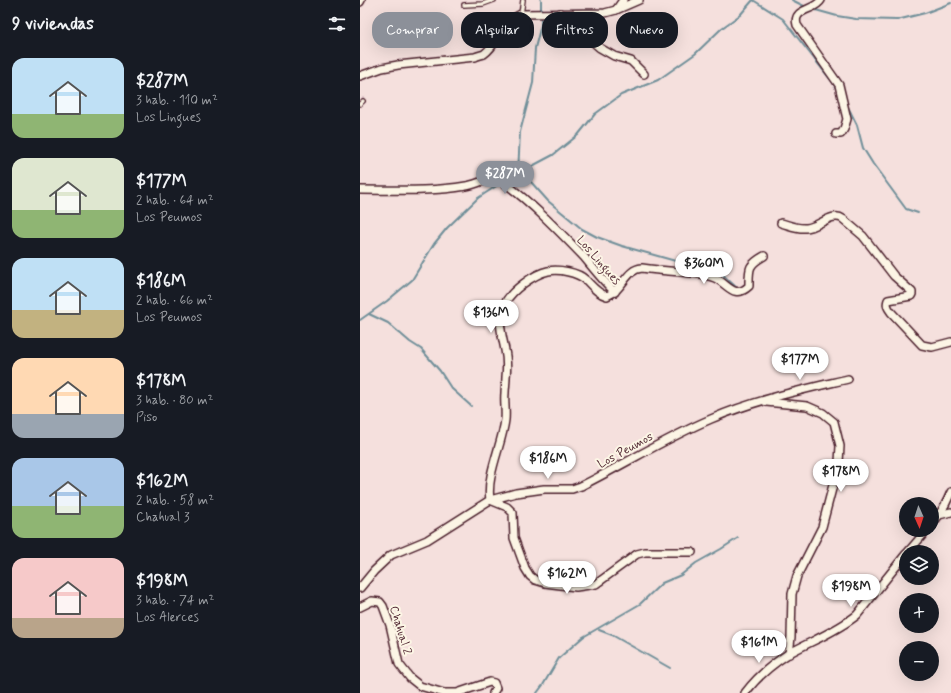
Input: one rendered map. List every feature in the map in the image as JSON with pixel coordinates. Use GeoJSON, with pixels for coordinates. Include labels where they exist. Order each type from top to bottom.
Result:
{"type":"FeatureCollection","features":[{"type":"Feature","properties":{"kind":"street"},"geometry":{"type":"LineString","coordinates":[[616,10],[623,0]]}},
{"type":"Feature","properties":{"kind":"street"},"geometry":{"type":"LineString","coordinates":[[608,12],[639,0]]}},
{"type":"Feature","properties":{"kind":"street"},"geometry":{"type":"LineString","coordinates":[[821,0],[818,5],[800,12],[796,20],[797,25],[839,85],[847,119],[841,134],[836,134]]}},
{"type":"Feature","properties":{"kind":"street"},"geometry":{"type":"LineString","coordinates":[[360,76],[398,64],[475,57],[484,54],[489,48]]}},
{"type":"Feature","properties":{"kind":"street"},"geometry":{"type":"LineString","coordinates":[[600,48],[614,56],[630,61],[644,74]]}},
{"type":"Feature","properties":{"kind":"street","name":"Los Lingues"},"geometry":{"type":"LineString","coordinates":[[360,190],[445,188],[467,186],[486,179],[496,179],[502,181],[544,217],[584,258],[600,278],[615,292],[607,296],[603,295],[584,278],[557,270],[536,276],[522,284],[505,302],[501,313],[500,323],[506,363],[504,392],[505,420],[490,487],[490,500]]}},
{"type":"Feature","properties":{"kind":"street"},"geometry":{"type":"LineString","coordinates":[[781,223],[797,228],[806,228],[814,227],[835,217],[840,217],[843,219],[863,236],[894,276],[912,292],[911,296],[888,300],[887,307],[891,312],[922,345],[932,347],[951,342]]}},
{"type":"Feature","properties":{"kind":"street"},"geometry":{"type":"LineString","coordinates":[[615,292],[636,268],[702,274],[716,278],[732,290],[738,292],[749,286],[748,272],[753,262],[764,256]]}},
{"type":"Feature","properties":{"kind":"street","name":"Los Peumos"},"geometry":{"type":"LineString","coordinates":[[360,588],[374,571],[391,555],[427,540],[490,500],[516,493],[544,489],[572,489],[581,486],[669,438],[712,418],[757,402],[848,379]]}},
{"type":"Feature","properties":{"kind":"street"},"geometry":{"type":"LineString","coordinates":[[757,402],[807,406],[823,413],[834,422],[840,446],[839,462],[822,527],[797,576],[792,594],[789,654]]}},
{"type":"Feature","properties":{"kind":"street"},"geometry":{"type":"LineString","coordinates":[[939,515],[947,504],[951,492]]}},
{"type":"Feature","properties":{"kind":"street"},"geometry":{"type":"LineString","coordinates":[[490,500],[511,509],[513,513],[514,538],[525,568],[530,576],[535,580],[545,583],[576,587],[596,584],[637,554],[645,552],[692,552]]}},
{"type":"Feature","properties":{"kind":"street"},"geometry":{"type":"LineString","coordinates":[[939,515],[951,512]]}},
{"type":"Feature","properties":{"kind":"street"},"geometry":{"type":"LineString","coordinates":[[914,545],[921,537]]}},
{"type":"Feature","properties":{"kind":"street"},"geometry":{"type":"LineString","coordinates":[[745,693],[759,677],[774,664],[789,654],[837,629],[858,615],[899,563]]}},
{"type":"Feature","properties":{"kind":"street","name":"Chahual 2"},"geometry":{"type":"LineString","coordinates":[[360,607],[372,601],[380,602],[390,625],[400,664],[410,678],[420,686],[444,693],[457,693],[494,682],[496,688],[493,693]]}},
{"type":"Feature","properties":{"kind":"lane"},"geometry":{"type":"LineString","coordinates":[[464,5],[483,4],[494,0]]}},
{"type":"Feature","properties":{"kind":"lane"},"geometry":{"type":"LineString","coordinates":[[521,12],[523,0]]}},
{"type":"Feature","properties":{"kind":"waterway"},"geometry":{"type":"LineString","coordinates":[[541,0],[541,25],[535,48],[533,83],[520,132],[518,174],[531,182],[548,201],[582,229],[597,237],[622,246],[722,274],[738,289]]}},
{"type":"Feature","properties":{"kind":"waterway"},"geometry":{"type":"LineString","coordinates":[[504,181],[553,155],[578,135],[595,114],[621,95],[658,80],[695,54],[722,28],[740,15],[753,0],[783,19],[833,83],[838,92]]}},
{"type":"Feature","properties":{"kind":"waterway"},"geometry":{"type":"LineString","coordinates":[[792,0],[806,7]]}},
{"type":"Feature","properties":{"kind":"waterway"},"geometry":{"type":"LineString","coordinates":[[812,9],[837,16],[856,19],[897,20],[925,13],[951,3]]}},
{"type":"Feature","properties":{"kind":"waterway"},"geometry":{"type":"LineString","coordinates":[[847,105],[857,125],[863,148],[873,164],[906,209],[918,213]]}},
{"type":"Feature","properties":{"kind":"waterway"},"geometry":{"type":"LineString","coordinates":[[360,320],[387,301],[412,280],[434,244],[447,228],[478,198],[501,183]]}},
{"type":"Feature","properties":{"kind":"waterway"},"geometry":{"type":"LineString","coordinates":[[369,314],[388,323],[410,342],[421,349],[440,371],[451,388],[471,406]]}},
{"type":"Feature","properties":{"kind":"waterway"},"geometry":{"type":"LineString","coordinates":[[537,693],[559,658],[583,637],[640,604],[662,583],[681,575],[696,563],[738,538]]}},
{"type":"Feature","properties":{"kind":"waterway"},"geometry":{"type":"LineString","coordinates":[[599,630],[612,635],[670,668]]}}]}
